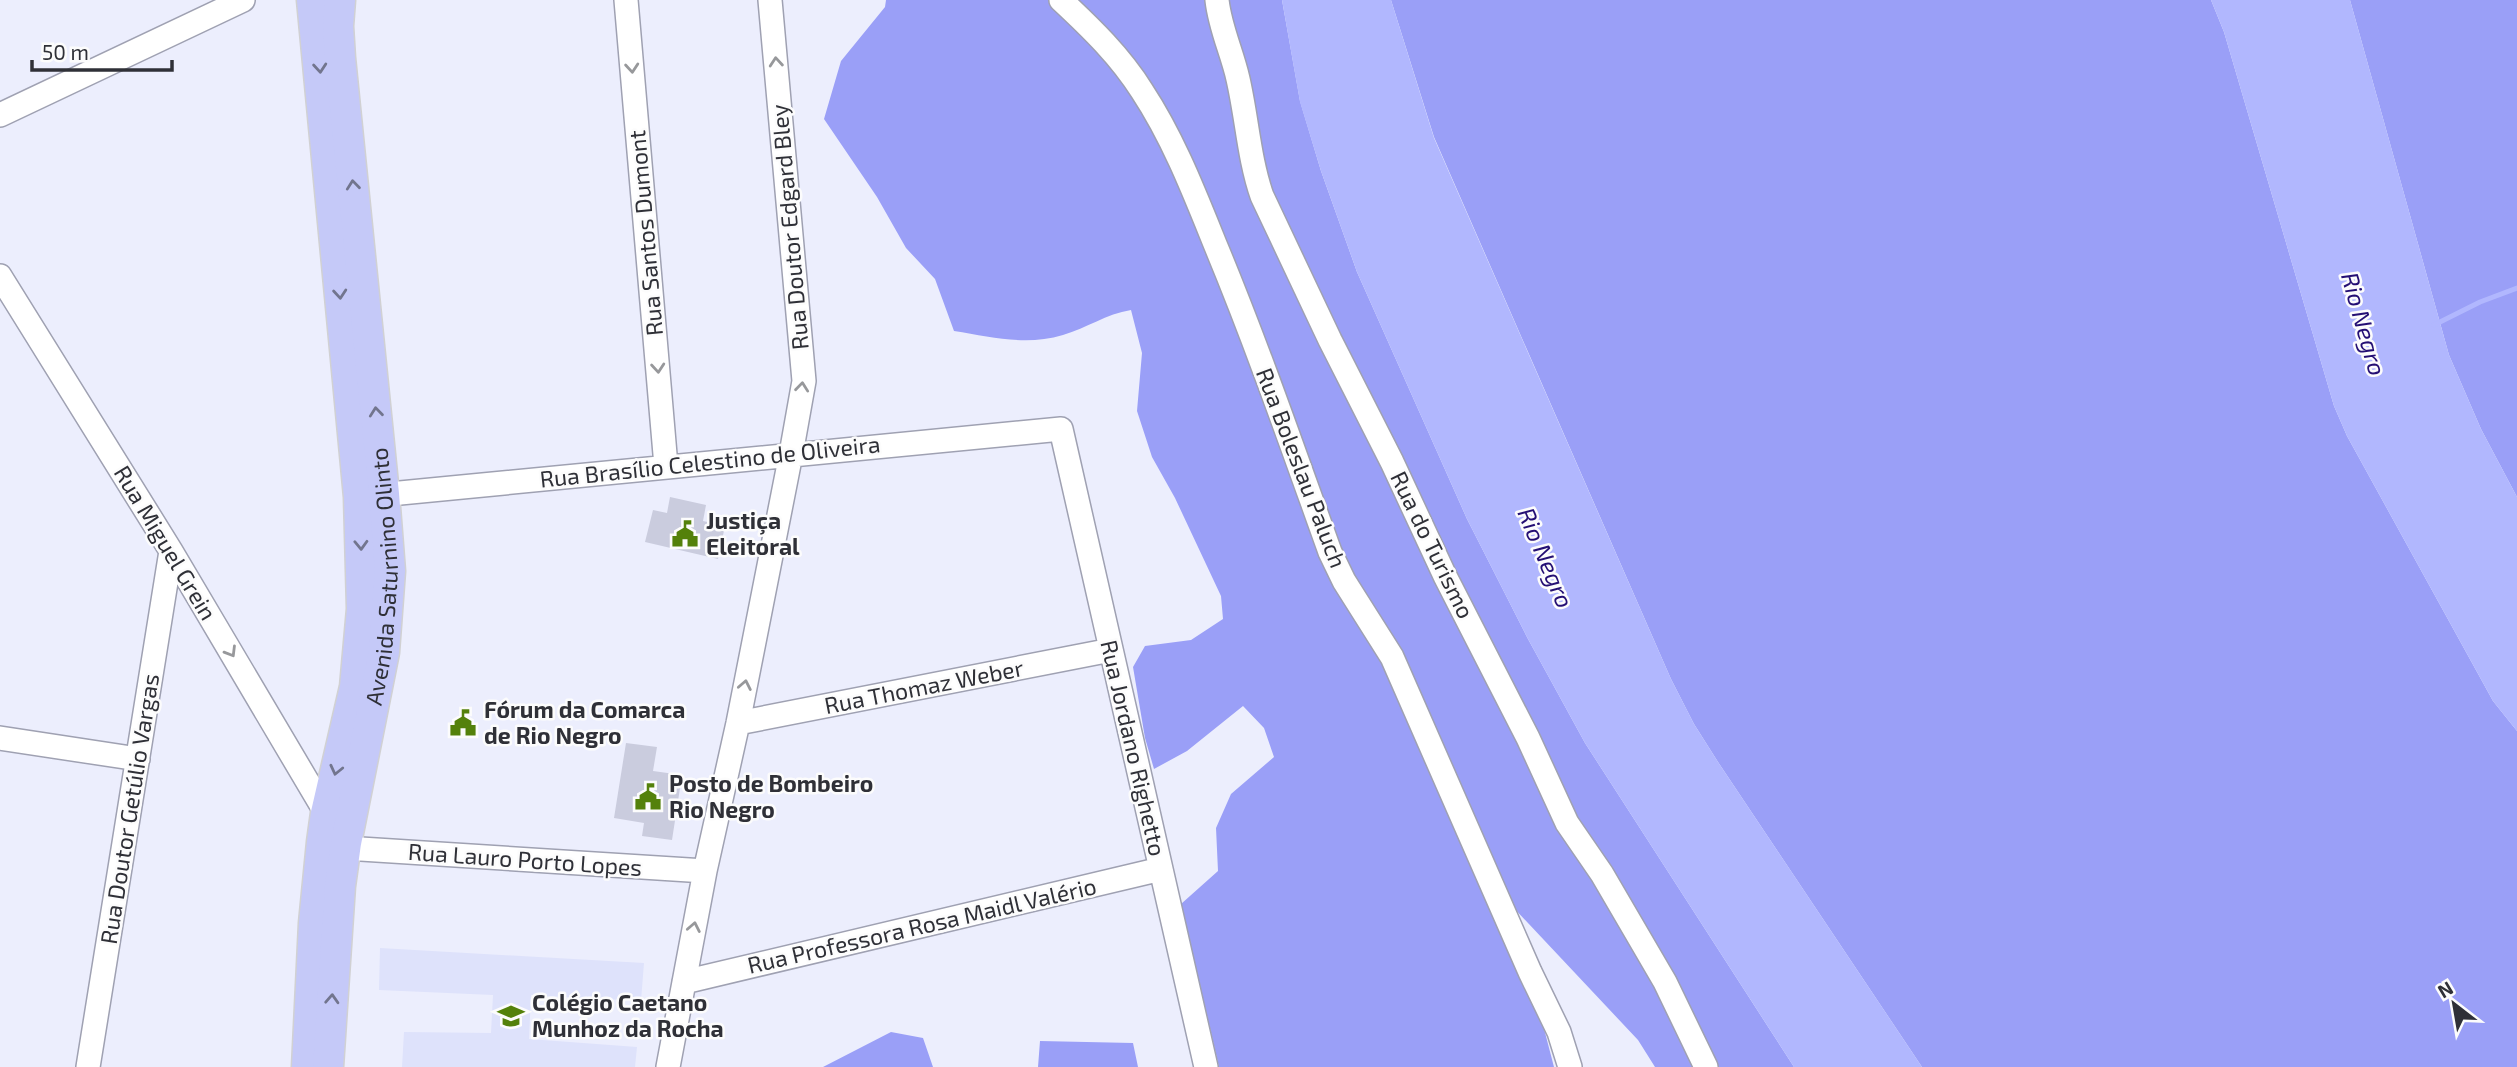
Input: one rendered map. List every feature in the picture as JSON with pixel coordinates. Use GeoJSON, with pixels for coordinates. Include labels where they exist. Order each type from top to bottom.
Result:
{"type":"FeatureCollection","features":[{"type":"Feature","properties":{"kind":"main road","name":"Avenida Saturnino Olinto"},"geometry":{"type":"LineString","coordinates":[[312,0],[372,495],[390,571],[384,652],[331,834],[335,943],[328,1067]]}},
{"type":"Feature","properties":{"kind":"main road","name":"Avenida Saturnino Olinto"},"geometry":{"type":"LineString","coordinates":[[307,1067],[314,923],[355,687],[372,495],[340,58],[338,26],[341,0]]}},
{"type":"Feature","properties":{"kind":"street"},"geometry":{"type":"LineString","coordinates":[[0,115],[243,0]]}},
{"type":"Feature","properties":{"kind":"street","name":"Rua Santos Dumont"},"geometry":{"type":"LineString","coordinates":[[626,0],[666,466]]}},
{"type":"Feature","properties":{"kind":"street","name":"Rua Doutor Edgard Bley"},"geometry":{"type":"LineString","coordinates":[[668,1067],[804,380],[770,0]]}},
{"type":"Feature","properties":{"kind":"street","name":"Rua Boleslau Paluch"},"geometry":{"type":"LineString","coordinates":[[1061,0],[1104,40],[1142,90],[1166,132],[1232,284],[1330,552],[1344,581],[1392,657],[1559,1032],[1570,1067]]}},
{"type":"Feature","properties":{"kind":"street","name":"Rua do Turismo"},"geometry":{"type":"LineString","coordinates":[[1217,0],[1227,48],[1238,77],[1256,180],[1262,197],[1567,822],[1602,874],[1665,982],[1706,1067]]}},
{"type":"Feature","properties":{"kind":"street","name":"Rua Miguel Grein"},"geometry":{"type":"LineString","coordinates":[[0,276],[171,551],[331,834]]}},
{"type":"Feature","properties":{"kind":"street","name":"Rua Brasílio Celestino de Oliveira"},"geometry":{"type":"LineString","coordinates":[[372,495],[1061,429]]}},
{"type":"Feature","properties":{"kind":"street","name":"Rua Jordano Righetto"},"geometry":{"type":"LineString","coordinates":[[1061,429],[1206,1067]]}},
{"type":"Feature","properties":{"kind":"street","name":"Rua Doutor Getúlio Vargas"},"geometry":{"type":"LineString","coordinates":[[88,1067],[171,551]]}},
{"type":"Feature","properties":{"kind":"street","name":"Rua Thomaz Weber"},"geometry":{"type":"LineString","coordinates":[[738,723],[1111,650]]}},
{"type":"Feature","properties":{"kind":"street"},"geometry":{"type":"LineString","coordinates":[[0,738],[138,759]]}},
{"type":"Feature","properties":{"kind":"street","name":"Rua Lauro Porto Lopes"},"geometry":{"type":"LineString","coordinates":[[331,834],[705,871]]}},
{"type":"Feature","properties":{"kind":"street","name":"Rua Professora Rosa Maidl Valério"},"geometry":{"type":"LineString","coordinates":[[684,982],[1161,869]]}},
{"type":"Feature","properties":{"kind":"shaded area"},"geometry":{"type":"Polygon","coordinates":[[[886,0],[1282,0],[1300,101],[1321,171],[1357,272],[1467,519],[1585,743],[1794,1067],[1655,1067],[1638,1040],[1512,906],[1554,1067],[1219,1067],[1181,904],[1218,871],[1216,828],[1231,794],[1274,757],[1264,728],[1243,706],[1187,751],[1154,769],[1145,738],[1133,667],[1145,646],[1191,640],[1223,619],[1221,596],[1175,498],[1152,457],[1137,411],[1142,353],[1131,310],[1063,335],[1036,340],[954,331],[935,279],[906,248],[877,197],[824,119],[841,61],[885,7],[886,0]]]}},
{"type":"Feature","properties":{"kind":"shaded area"},"geometry":{"type":"Polygon","coordinates":[[[1391,0],[2211,0],[2224,32],[2334,406],[2347,436],[2493,701],[2517,731],[2517,1067],[1922,1067],[1718,762],[1694,724],[1671,679],[1434,137],[1391,0]]]}},
{"type":"Feature","properties":{"kind":"shaded area"},"geometry":{"type":"Polygon","coordinates":[[[2350,0],[2517,0],[2517,497],[2481,429],[2449,355],[2350,0]]]}},
{"type":"Feature","properties":{"kind":"shaded area","name":"Colégio Caetano Munhoz da Rocha"},"geometry":{"type":"Polygon","coordinates":[[[380,948],[644,963],[641,1001],[531,995],[529,1039],[637,1047],[635,1067],[402,1067],[404,1032],[491,1033],[493,995],[379,990],[380,948]]]}},
{"type":"Feature","properties":{"kind":"shaded area"},"geometry":{"type":"Polygon","coordinates":[[[891,1032],[923,1038],[933,1067],[823,1067],[891,1032]]]}},
{"type":"Feature","properties":{"kind":"shaded area"},"geometry":{"type":"Polygon","coordinates":[[[1040,1041],[1133,1043],[1138,1067],[1038,1067],[1040,1041]]]}},
{"type":"Feature","properties":{"kind":"water","name":"Rio Negro"},"geometry":{"type":"Polygon","coordinates":[[[1282,0],[1391,0],[1434,138],[1671,679],[1694,724],[1718,762],[1922,1067],[1794,1067],[1585,743],[1467,519],[1357,272],[1300,102],[1282,0]]]}},
{"type":"Feature","properties":{"kind":"water","name":"Rio Negro"},"geometry":{"type":"Polygon","coordinates":[[[2211,0],[2350,0],[2449,355],[2481,429],[2517,497],[2517,731],[2493,701],[2347,436],[2334,406],[2224,32],[2211,0]]]}},
{"type":"Feature","properties":{"kind":"building","name":"Justiça Eleitoral"},"geometry":{"type":"Polygon","coordinates":[[[670,497],[706,505],[703,521],[725,526],[718,559],[645,542],[653,510],[667,513],[670,497]]]}},
{"type":"Feature","properties":{"kind":"building","name":"Posto de Bombeiro Rio Negro"},"geometry":{"type":"Polygon","coordinates":[[[626,743],[657,747],[653,771],[682,775],[672,840],[642,836],[644,823],[614,818],[626,743]]]}},
{"type":"Feature","properties":{"kind":"waterway"},"geometry":{"type":"LineString","coordinates":[[2434,325],[2480,302],[2517,288]]}},
{"type":"Feature","properties":{"kind":"place","name":"Justiça Eleitoral"},"geometry":{"type":"Point","coordinates":[685,534]}},
{"type":"Feature","properties":{"kind":"place","name":"Fórum da Comarca de Rio Negro"},"geometry":{"type":"Point","coordinates":[463,723]}},
{"type":"Feature","properties":{"kind":"place","name":"Posto de Bombeiro Rio Negro"},"geometry":{"type":"Point","coordinates":[648,797]}},
{"type":"Feature","properties":{"kind":"place","name":"Colégio Caetano Munhoz da Rocha"},"geometry":{"type":"Point","coordinates":[511,1016]}}]}
